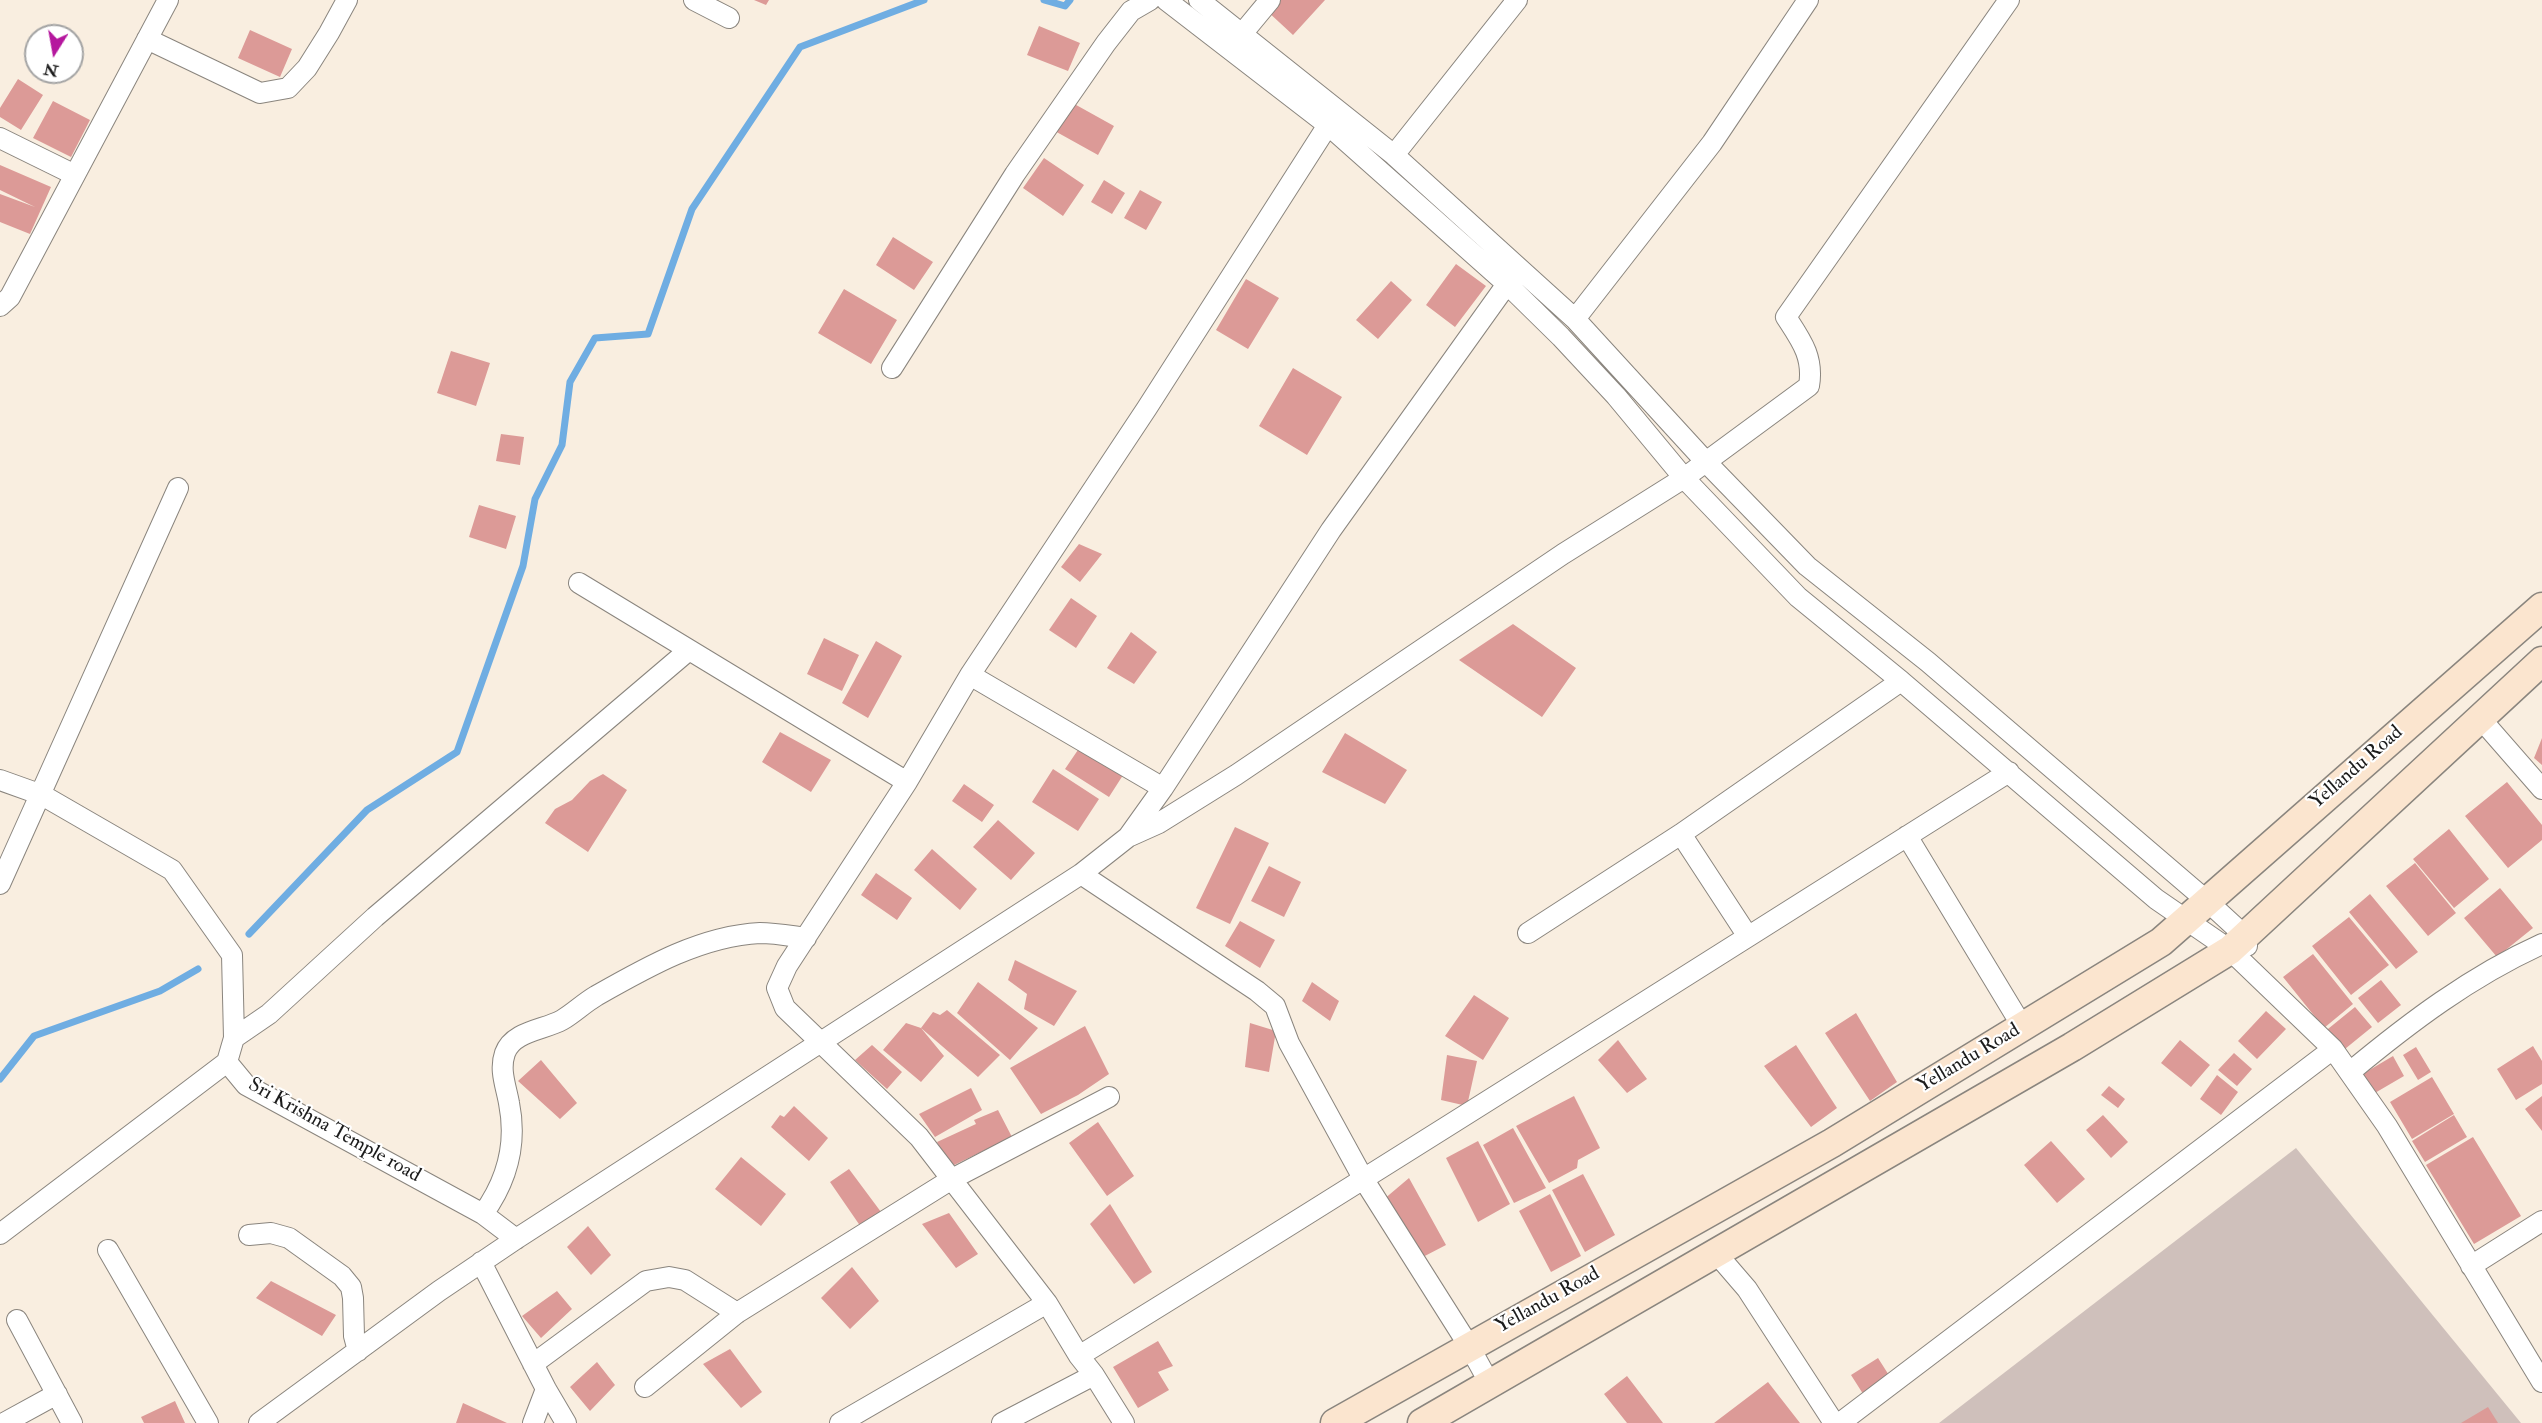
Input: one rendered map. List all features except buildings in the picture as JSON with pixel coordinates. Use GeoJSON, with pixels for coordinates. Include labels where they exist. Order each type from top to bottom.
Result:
{"type":"FeatureCollection","features":[{"type":"Feature","properties":{"kind":"main road","name":"Yellandu Road"},"geometry":{"type":"LineString","coordinates":[[1335,1423],[1832,1143],[2162,942],[2184,920],[2542,607]]}},
{"type":"Feature","properties":{"kind":"main road","name":"Yellandu Road"},"geometry":{"type":"LineString","coordinates":[[1422,1423],[2072,1047],[2238,943],[2542,661]]}},
{"type":"Feature","properties":{"kind":"street"},"geometry":{"type":"LineString","coordinates":[[0,306],[9,297],[168,0]]}},
{"type":"Feature","properties":{"kind":"street"},"geometry":{"type":"LineString","coordinates":[[147,39],[260,93],[279,90],[288,88],[307,68],[330,33],[347,0]]}},
{"type":"Feature","properties":{"kind":"street"},"geometry":{"type":"LineString","coordinates":[[694,0],[729,18]]}},
{"type":"Feature","properties":{"kind":"street"},"geometry":{"type":"LineString","coordinates":[[892,368],[1015,174],[1106,43],[1131,11],[1150,0]]}},
{"type":"Feature","properties":{"kind":"street"},"geometry":{"type":"LineString","coordinates":[[1166,0],[1328,125],[1507,284],[1562,337],[1617,396],[1684,478],[1798,597],[2009,772],[2054,814],[2184,920],[2238,943]]}},
{"type":"Feature","properties":{"kind":"street"},"geometry":{"type":"LineString","coordinates":[[1199,0],[1394,155],[1575,319],[1706,462],[1807,566],[1928,662],[2207,901],[2238,943],[2253,972],[2333,1049],[2387,1126],[2542,1382]]}},
{"type":"Feature","properties":{"kind":"street"},"geometry":{"type":"LineString","coordinates":[[1241,35],[1270,0]]}},
{"type":"Feature","properties":{"kind":"street"},"geometry":{"type":"LineString","coordinates":[[1394,155],[1517,0]]}},
{"type":"Feature","properties":{"kind":"street"},"geometry":{"type":"LineString","coordinates":[[1575,319],[1712,143],[1808,0]]}},
{"type":"Feature","properties":{"kind":"street"},"geometry":{"type":"LineString","coordinates":[[259,1423],[481,1262],[1081,874],[1128,837],[1159,823],[1236,775],[1563,554],[1684,478],[1809,386],[1812,370],[1804,345],[1786,317],[2009,0]]}},
{"type":"Feature","properties":{"kind":"street"},"geometry":{"type":"LineString","coordinates":[[1124,1423],[1047,1303],[919,1137],[823,1042],[785,1008],[777,988],[787,966],[908,782],[970,675],[1147,408],[1328,125]]}},
{"type":"Feature","properties":{"kind":"street"},"geometry":{"type":"LineString","coordinates":[[0,138],[75,175]]}},
{"type":"Feature","properties":{"kind":"street"},"geometry":{"type":"LineString","coordinates":[[1128,837],[1163,788],[1331,530],[1507,284]]}},
{"type":"Feature","properties":{"kind":"street"},"geometry":{"type":"LineString","coordinates":[[0,884],[42,795],[178,488]]}},
{"type":"Feature","properties":{"kind":"street"},"geometry":{"type":"LineString","coordinates":[[579,583],[908,782]]}},
{"type":"Feature","properties":{"kind":"street"},"geometry":{"type":"LineString","coordinates":[[234,1038],[269,1014],[375,916],[689,650]]}},
{"type":"Feature","properties":{"kind":"street"},"geometry":{"type":"LineString","coordinates":[[970,675],[1163,788]]}},
{"type":"Feature","properties":{"kind":"street"},"geometry":{"type":"LineString","coordinates":[[1528,933],[1681,834],[1901,681]]}},
{"type":"Feature","properties":{"kind":"street"},"geometry":{"type":"LineString","coordinates":[[2480,718],[2542,789]]}},
{"type":"Feature","properties":{"kind":"street"},"geometry":{"type":"LineString","coordinates":[[1079,1356],[1364,1180],[1747,935],[2009,772]]}},
{"type":"Feature","properties":{"kind":"street"},"geometry":{"type":"LineString","coordinates":[[0,780],[42,795],[172,870],[232,955],[234,1038],[227,1062],[0,1234]]}},
{"type":"Feature","properties":{"kind":"street"},"geometry":{"type":"LineString","coordinates":[[1681,834],[1747,935]]}},
{"type":"Feature","properties":{"kind":"street"},"geometry":{"type":"LineString","coordinates":[[1908,836],[2022,1026]]}},
{"type":"Feature","properties":{"kind":"street"},"geometry":{"type":"LineString","coordinates":[[1081,874],[1257,991],[1275,1006],[1289,1043],[1364,1180],[1469,1346],[1490,1384]]}},
{"type":"Feature","properties":{"kind":"street"},"geometry":{"type":"LineString","coordinates":[[483,1214],[494,1200],[507,1167],[512,1140],[509,1104],[502,1076],[505,1052],[517,1038],[562,1020],[594,997],[692,946],[762,933],[806,938]]}},
{"type":"Feature","properties":{"kind":"street"},"geometry":{"type":"LineString","coordinates":[[2349,1072],[2404,1027],[2505,960],[2542,944]]}},
{"type":"Feature","properties":{"kind":"street"},"geometry":{"type":"LineString","coordinates":[[1840,1423],[2333,1049]]}},
{"type":"Feature","properties":{"kind":"street","name":"Sri Krishna Temple road"},"geometry":{"type":"LineString","coordinates":[[227,1062],[246,1085],[483,1214],[516,1239]]}},
{"type":"Feature","properties":{"kind":"street"},"geometry":{"type":"LineString","coordinates":[[645,1387],[737,1313],[952,1179],[1109,1097]]}},
{"type":"Feature","properties":{"kind":"street"},"geometry":{"type":"LineString","coordinates":[[2471,1266],[2542,1221]]}},
{"type":"Feature","properties":{"kind":"street"},"geometry":{"type":"LineString","coordinates":[[249,1234],[271,1233],[289,1238],[342,1276],[351,1287],[354,1336],[358,1351]]}},
{"type":"Feature","properties":{"kind":"street"},"geometry":{"type":"LineString","coordinates":[[108,1250],[208,1423]]}},
{"type":"Feature","properties":{"kind":"street"},"geometry":{"type":"LineString","coordinates":[[1716,1254],[1747,1289],[1834,1423]]}},
{"type":"Feature","properties":{"kind":"street"},"geometry":{"type":"LineString","coordinates":[[481,1262],[533,1365],[566,1423]]}},
{"type":"Feature","properties":{"kind":"street"},"geometry":{"type":"LineString","coordinates":[[533,1365],[646,1281],[669,1277],[685,1280],[737,1313]]}},
{"type":"Feature","properties":{"kind":"street"},"geometry":{"type":"LineString","coordinates":[[840,1423],[1047,1303]]}},
{"type":"Feature","properties":{"kind":"street"},"geometry":{"type":"LineString","coordinates":[[16,1320],[72,1423]]}},
{"type":"Feature","properties":{"kind":"street"},"geometry":{"type":"LineString","coordinates":[[1002,1423],[1094,1375]]}},
{"type":"Feature","properties":{"kind":"street"},"geometry":{"type":"LineString","coordinates":[[533,1423],[546,1389]]}},
{"type":"Feature","properties":{"kind":"street"},"geometry":{"type":"LineString","coordinates":[[4,1423],[57,1394]]}},
{"type":"Feature","properties":{"kind":"shaded area"},"geometry":{"type":"Polygon","coordinates":[[[2296,1148],[2521,1423],[1939,1423],[2296,1148]]]}},
{"type":"Feature","properties":{"kind":"waterway"},"geometry":{"type":"LineString","coordinates":[[249,934],[367,810],[457,752],[523,566],[535,499],[562,445],[570,382],[595,338],[648,334],[692,209],[800,47],[924,0]]}},
{"type":"Feature","properties":{"kind":"waterway"},"geometry":{"type":"LineString","coordinates":[[1044,0],[1065,6],[1070,0]]}},
{"type":"Feature","properties":{"kind":"waterway"},"geometry":{"type":"LineString","coordinates":[[0,1079],[34,1036],[160,991],[198,969]]}}]}
